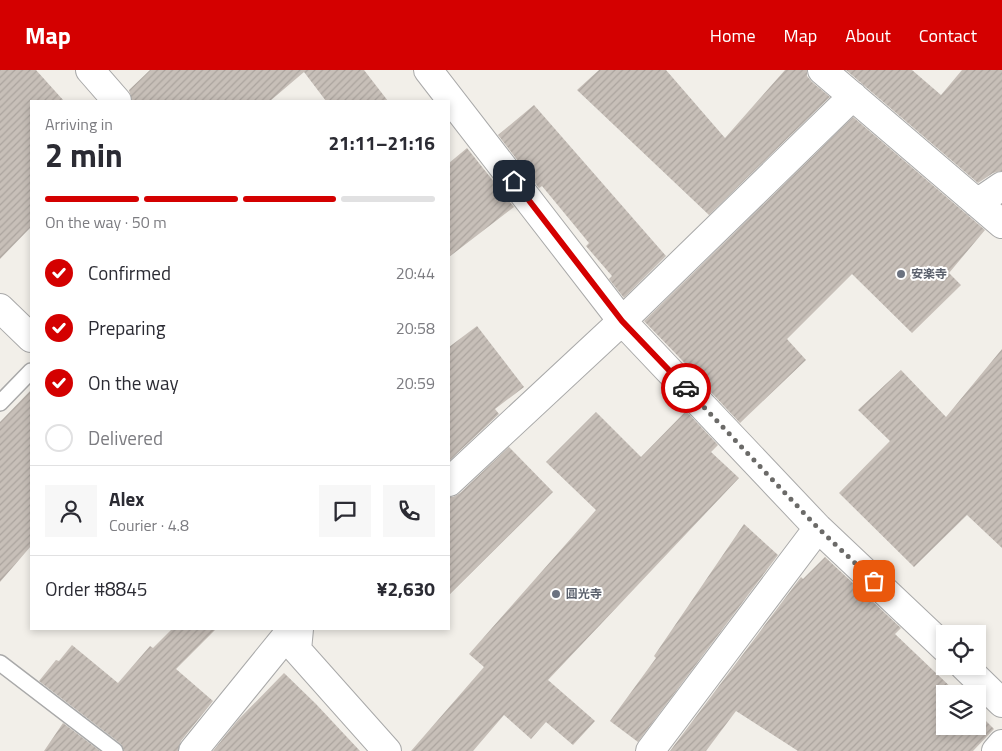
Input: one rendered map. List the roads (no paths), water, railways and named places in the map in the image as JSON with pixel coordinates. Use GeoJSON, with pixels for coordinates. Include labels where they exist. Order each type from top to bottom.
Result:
{"type":"FeatureCollection","features":[{"type":"Feature","properties":{"kind":"street"},"geometry":{"type":"LineString","coordinates":[[90,70],[116,100]]}},
{"type":"Feature","properties":{"kind":"street"},"geometry":{"type":"LineString","coordinates":[[822,70],[1002,224]]}},
{"type":"Feature","properties":{"kind":"street"},"geometry":{"type":"LineString","coordinates":[[436,82],[622,321],[818,528],[936,639]]}},
{"type":"Feature","properties":{"kind":"street"},"geometry":{"type":"LineString","coordinates":[[450,481],[622,321],[853,96]]}},
{"type":"Feature","properties":{"kind":"street"},"geometry":{"type":"LineString","coordinates":[[977,203],[1002,186]]}},
{"type":"Feature","properties":{"kind":"street"},"geometry":{"type":"LineString","coordinates":[[0,308],[30,337]]}},
{"type":"Feature","properties":{"kind":"street"},"geometry":{"type":"LineString","coordinates":[[650,751],[818,528]]}},
{"type":"Feature","properties":{"kind":"street"},"geometry":{"type":"LineString","coordinates":[[193,751],[291,630]]}},
{"type":"Feature","properties":{"kind":"street"},"geometry":{"type":"LineString","coordinates":[[299,630],[297,650],[387,751]]}},
{"type":"Feature","properties":{"kind":"street"},"geometry":{"type":"LineString","coordinates":[[973,675],[1002,703]]}},
{"type":"Feature","properties":{"kind":"street"},"geometry":{"type":"LineString","coordinates":[[996,751],[1002,744]]}},
{"type":"Feature","properties":{"kind":"lane"},"geometry":{"type":"LineString","coordinates":[[0,403],[30,372]]}},
{"type":"Feature","properties":{"kind":"lane"},"geometry":{"type":"LineString","coordinates":[[0,663],[114,751]]}},
{"type":"Feature","properties":{"kind":"place","name":"安楽寺"},"geometry":{"type":"Point","coordinates":[901,274]}},
{"type":"Feature","properties":{"kind":"place","name":"圓光寺"},"geometry":{"type":"Point","coordinates":[556,594]}}]}
